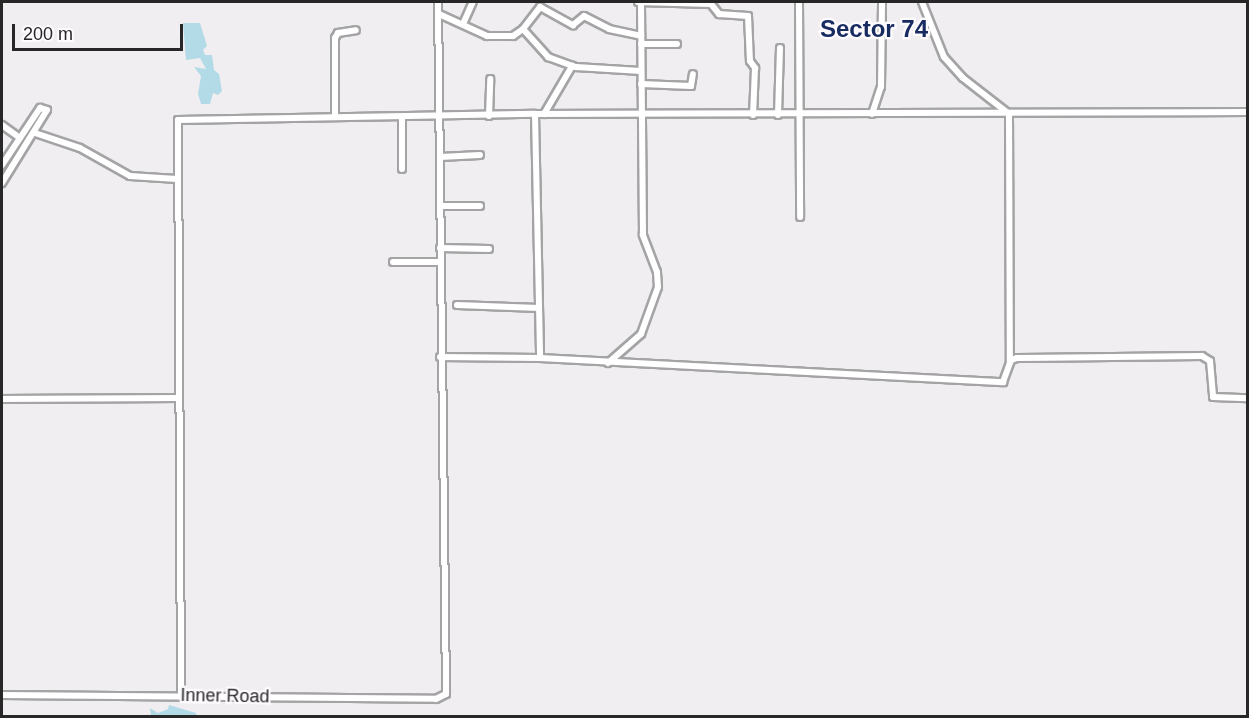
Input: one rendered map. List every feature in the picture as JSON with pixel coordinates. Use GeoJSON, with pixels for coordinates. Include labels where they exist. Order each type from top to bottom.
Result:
{"type":"FeatureCollection","features":[{"type":"Feature","properties":{"kind":"street"},"geometry":{"type":"LineString","coordinates":[[438,2],[440,357],[540,358],[1003,382],[1010,362],[1010,114]]}},
{"type":"Feature","properties":{"kind":"street"},"geometry":{"type":"LineString","coordinates":[[463,24],[473,2]]}},
{"type":"Feature","properties":{"kind":"street"},"geometry":{"type":"LineString","coordinates":[[608,363],[641,334],[656,296],[657,272],[643,235],[640,2],[711,4],[719,14],[748,16],[750,61],[755,68],[753,115]]}},
{"type":"Feature","properties":{"kind":"street"},"geometry":{"type":"LineString","coordinates":[[800,2],[800,217]]}},
{"type":"Feature","properties":{"kind":"street"},"geometry":{"type":"LineString","coordinates":[[872,114],[881,87],[882,2]]}},
{"type":"Feature","properties":{"kind":"street"},"geometry":{"type":"LineString","coordinates":[[922,2],[944,57],[963,78],[1010,114]]}},
{"type":"Feature","properties":{"kind":"street"},"geometry":{"type":"LineString","coordinates":[[439,14],[491,37],[516,36],[540,7],[573,25],[584,16],[609,29],[641,36]]}},
{"type":"Feature","properties":{"kind":"street"},"geometry":{"type":"LineString","coordinates":[[523,29],[548,57],[572,66],[641,71]]}},
{"type":"Feature","properties":{"kind":"street"},"geometry":{"type":"LineString","coordinates":[[335,117],[335,38],[338,33],[356,30]]}},
{"type":"Feature","properties":{"kind":"street"},"geometry":{"type":"LineString","coordinates":[[641,44],[677,44]]}},
{"type":"Feature","properties":{"kind":"street"},"geometry":{"type":"LineString","coordinates":[[778,115],[780,48]]}},
{"type":"Feature","properties":{"kind":"street"},"geometry":{"type":"LineString","coordinates":[[544,114],[572,66]]}},
{"type":"Feature","properties":{"kind":"street"},"geometry":{"type":"LineString","coordinates":[[641,84],[691,86],[693,74]]}},
{"type":"Feature","properties":{"kind":"street"},"geometry":{"type":"LineString","coordinates":[[489,116],[490,79]]}},
{"type":"Feature","properties":{"kind":"street"},"geometry":{"type":"LineString","coordinates":[[2,165],[43,108],[47,114],[2,183]]}},
{"type":"Feature","properties":{"kind":"street"},"geometry":{"type":"LineString","coordinates":[[181,696],[176,127],[182,118],[440,117],[535,114],[799,116],[1248,112]]}},
{"type":"Feature","properties":{"kind":"street"},"geometry":{"type":"LineString","coordinates":[[535,114],[540,358]]}},
{"type":"Feature","properties":{"kind":"street"},"geometry":{"type":"LineString","coordinates":[[402,117],[402,169]]}},
{"type":"Feature","properties":{"kind":"street"},"geometry":{"type":"LineString","coordinates":[[2,125],[20,138]]}},
{"type":"Feature","properties":{"kind":"street"},"geometry":{"type":"LineString","coordinates":[[35,133],[80,148],[130,176],[177,179]]}},
{"type":"Feature","properties":{"kind":"street"},"geometry":{"type":"LineString","coordinates":[[440,157],[480,155]]}},
{"type":"Feature","properties":{"kind":"street"},"geometry":{"type":"LineString","coordinates":[[440,206],[480,206]]}},
{"type":"Feature","properties":{"kind":"street"},"geometry":{"type":"LineString","coordinates":[[440,248],[489,249]]}},
{"type":"Feature","properties":{"kind":"street"},"geometry":{"type":"LineString","coordinates":[[393,262],[440,262]]}},
{"type":"Feature","properties":{"kind":"street"},"geometry":{"type":"LineString","coordinates":[[457,305],[539,308]]}},
{"type":"Feature","properties":{"kind":"street"},"geometry":{"type":"LineString","coordinates":[[1010,362],[1020,358],[1204,356],[1210,361],[1213,398],[1248,398]]}},
{"type":"Feature","properties":{"kind":"street","name":"Inner Road"},"geometry":{"type":"LineString","coordinates":[[2,694],[436,699],[446,694],[440,357]]}},
{"type":"Feature","properties":{"kind":"street"},"geometry":{"type":"LineString","coordinates":[[2,399],[177,399]]}},
{"type":"Feature","properties":{"kind":"water"},"geometry":{"type":"Polygon","coordinates":[[[183,23],[200,23],[207,46],[203,50],[205,55],[212,55],[214,70],[219,74],[222,91],[218,95],[213,93],[210,104],[201,104],[198,94],[201,76],[194,67],[206,69],[200,58],[186,60],[183,23]]]}},
{"type":"Feature","properties":{"kind":"water"},"geometry":{"type":"Polygon","coordinates":[[[169,705],[196,713],[197,716],[151,716],[150,708],[158,713],[168,709],[169,705]]]}},
{"type":"Feature","properties":{"kind":"district","name":"Sector 74"},"geometry":{"type":"Point","coordinates":[874,29]}}]}
